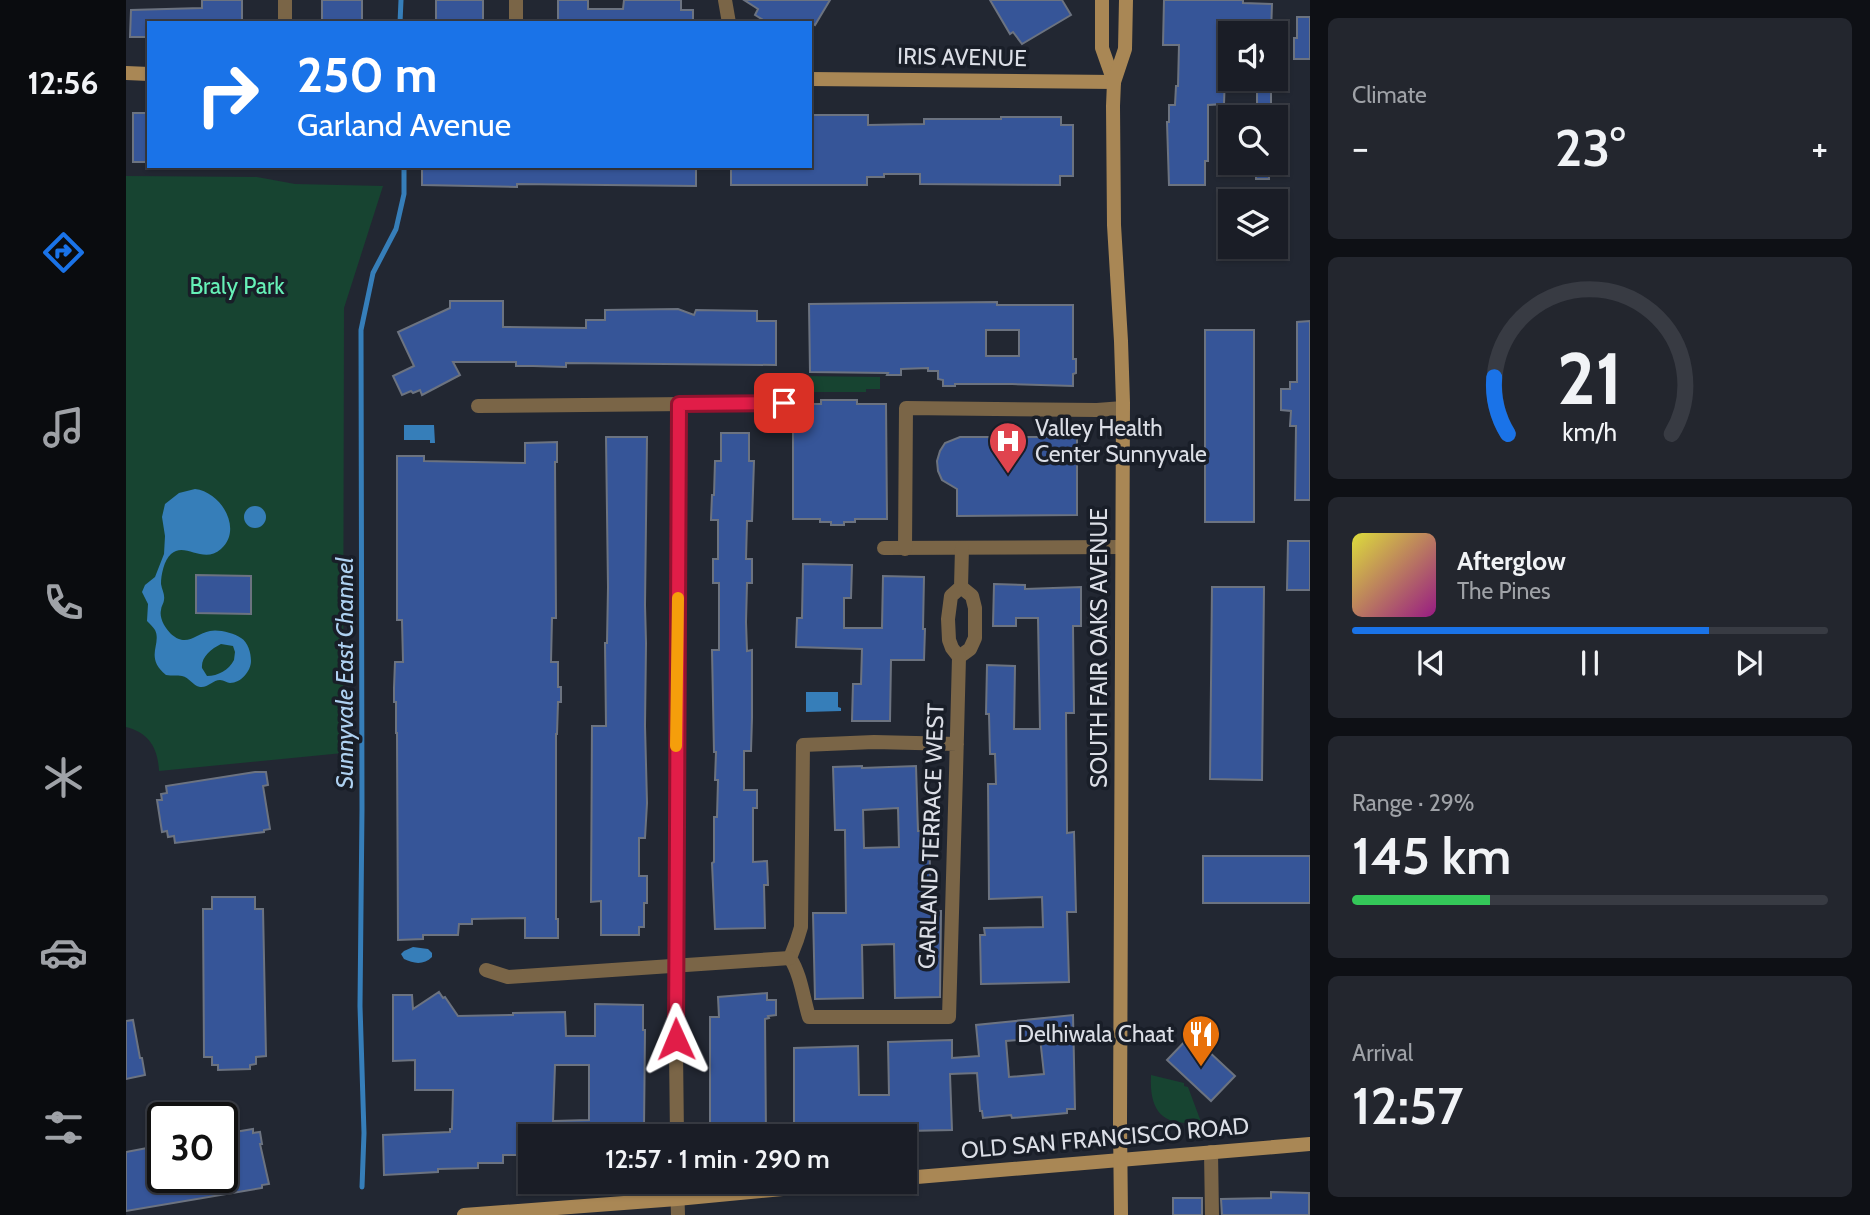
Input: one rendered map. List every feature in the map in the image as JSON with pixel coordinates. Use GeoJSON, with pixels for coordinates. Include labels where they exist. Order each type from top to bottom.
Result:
{"type":"FeatureCollection","features":[{"type":"Feature","properties":{"kind":"main road","name":"SOUTH FAIR OAKS AVENUE"},"geometry":{"type":"LineString","coordinates":[[1102,0],[1102,48],[1114,82]]}},
{"type":"Feature","properties":{"kind":"main road","name":"SOUTH FAIR OAKS AVENUE"},"geometry":{"type":"LineString","coordinates":[[1121,1215],[1123,408],[1114,225],[1114,82],[1125,49],[1126,0]]}},
{"type":"Feature","properties":{"kind":"main road"},"geometry":{"type":"LineString","coordinates":[[126,73],[147,74]]}},
{"type":"Feature","properties":{"kind":"main road","name":"IRIS AVENUE"},"geometry":{"type":"LineString","coordinates":[[812,79],[1114,82]]}},
{"type":"Feature","properties":{"kind":"main road","name":"OLD SAN FRANCISCO ROAD"},"geometry":{"type":"LineString","coordinates":[[917,1177],[1310,1144]]}},
{"type":"Feature","properties":{"kind":"main road"},"geometry":{"type":"LineString","coordinates":[[464,1215],[730,1194]]}},
{"type":"Feature","properties":{"kind":"street"},"geometry":{"type":"LineString","coordinates":[[285,0],[285,21]]}},
{"type":"Feature","properties":{"kind":"street"},"geometry":{"type":"LineString","coordinates":[[516,0],[516,21]]}},
{"type":"Feature","properties":{"kind":"street"},"geometry":{"type":"LineString","coordinates":[[725,0],[729,21]]}},
{"type":"Feature","properties":{"kind":"street"},"geometry":{"type":"LineString","coordinates":[[478,406],[784,403]]}},
{"type":"Feature","properties":{"kind":"street"},"geometry":{"type":"LineString","coordinates":[[677,1124],[675,966],[679,404]]}},
{"type":"Feature","properties":{"kind":"street"},"geometry":{"type":"LineString","coordinates":[[905,549],[906,408],[1123,408]]}},
{"type":"Feature","properties":{"kind":"street"},"geometry":{"type":"LineString","coordinates":[[884,548],[1122,547]]}},
{"type":"Feature","properties":{"kind":"street","name":"GARLAND TERRACE WEST"},"geometry":{"type":"LineString","coordinates":[[790,957],[798,971],[809,1017],[949,1017],[959,657],[949,640],[948,619],[951,596],[961,587],[962,548]]}},
{"type":"Feature","properties":{"kind":"street","name":"GARLAND TERRACE WEST"},"geometry":{"type":"LineString","coordinates":[[959,657],[970,649],[975,638],[975,608],[972,596],[961,587]]}},
{"type":"Feature","properties":{"kind":"street"},"geometry":{"type":"LineString","coordinates":[[486,970],[508,977],[790,957],[801,926],[803,745],[874,742],[957,744]]}},
{"type":"Feature","properties":{"kind":"street"},"geometry":{"type":"LineString","coordinates":[[1211,1152],[1212,1215]]}},
{"type":"Feature","properties":{"kind":"street"},"geometry":{"type":"LineString","coordinates":[[677,1194],[678,1215]]}},
{"type":"Feature","properties":{"kind":"green space","name":"Braly Park"},"geometry":{"type":"Polygon","coordinates":[[[126,176],[257,177],[295,184],[383,186],[344,308],[343,753],[159,771],[157,755],[151,743],[141,733],[126,727],[126,176]]]}},
{"type":"Feature","properties":{"kind":"green space"},"geometry":{"type":"Polygon","coordinates":[[[800,376],[880,377],[880,389],[866,389],[866,392],[800,392],[800,376]]]}},
{"type":"Feature","properties":{"kind":"green space"},"geometry":{"type":"Polygon","coordinates":[[[1151,1075],[1184,1083],[1201,1122],[1177,1122],[1161,1115],[1153,1099],[1151,1075]]]}},
{"type":"Feature","properties":{"kind":"water"},"geometry":{"type":"Polygon","coordinates":[[[404,425],[434,425],[435,443],[430,443],[430,440],[404,440],[404,425]]]}},
{"type":"Feature","properties":{"kind":"water"},"geometry":{"type":"Polygon","coordinates":[[[195,489],[214,497],[226,513],[230,532],[221,549],[214,553],[208,555],[182,550],[171,554],[162,576],[162,620],[171,634],[182,640],[221,631],[243,640],[250,651],[251,665],[245,676],[238,681],[229,683],[220,680],[200,687],[184,677],[166,675],[156,662],[157,635],[147,621],[148,604],[142,592],[145,585],[155,577],[164,554],[162,517],[165,504],[179,493],[195,489]],[[221,644],[207,654],[202,668],[207,676],[219,674],[229,667],[234,660],[233,646],[221,644]]]}},
{"type":"Feature","properties":{"kind":"water"},"geometry":{"type":"Polygon","coordinates":[[[255,506],[265,513],[266,517],[259,527],[255,528],[245,521],[244,517],[251,507],[255,506]]]}},
{"type":"Feature","properties":{"kind":"water"},"geometry":{"type":"Polygon","coordinates":[[[806,692],[838,692],[838,707],[841,711],[806,712],[806,692]]]}},
{"type":"Feature","properties":{"kind":"water"},"geometry":{"type":"Polygon","coordinates":[[[413,947],[428,949],[432,957],[419,963],[404,959],[401,954],[413,947]]]}},
{"type":"Feature","properties":{"kind":"building"},"geometry":{"type":"Polygon","coordinates":[[[202,0],[242,0],[242,21],[147,21],[147,37],[130,37],[131,10],[202,8],[202,0]]]}},
{"type":"Feature","properties":{"kind":"building"},"geometry":{"type":"Polygon","coordinates":[[[322,0],[362,0],[362,21],[322,21],[322,0]]]}},
{"type":"Feature","properties":{"kind":"building"},"geometry":{"type":"Polygon","coordinates":[[[436,0],[483,0],[483,21],[436,21],[436,0]]]}},
{"type":"Feature","properties":{"kind":"building"},"geometry":{"type":"Polygon","coordinates":[[[558,0],[588,0],[588,9],[623,9],[624,0],[681,0],[681,10],[693,10],[693,21],[558,21],[558,0]]]}},
{"type":"Feature","properties":{"kind":"building"},"geometry":{"type":"Polygon","coordinates":[[[744,0],[830,0],[815,25],[812,21],[765,21],[755,15],[758,9],[744,0]]]}},
{"type":"Feature","properties":{"kind":"building"},"geometry":{"type":"Polygon","coordinates":[[[990,0],[1062,0],[1071,15],[1022,44],[1013,32],[1010,34],[990,0]]]}},
{"type":"Feature","properties":{"kind":"building"},"geometry":{"type":"Polygon","coordinates":[[[1164,0],[1243,0],[1243,3],[1272,4],[1271,21],[1218,21],[1218,91],[1224,91],[1224,104],[1208,105],[1205,185],[1169,185],[1167,122],[1169,105],[1175,105],[1178,86],[1179,45],[1163,45],[1164,0]]]}},
{"type":"Feature","properties":{"kind":"building"},"geometry":{"type":"Polygon","coordinates":[[[1297,17],[1310,17],[1310,59],[1294,59],[1297,17]]]}},
{"type":"Feature","properties":{"kind":"building"},"geometry":{"type":"Polygon","coordinates":[[[1257,91],[1271,91],[1271,105],[1257,105],[1257,91]]]}},
{"type":"Feature","properties":{"kind":"building"},"geometry":{"type":"Polygon","coordinates":[[[133,113],[147,113],[147,162],[133,162],[133,113]]]}},
{"type":"Feature","properties":{"kind":"building"},"geometry":{"type":"Polygon","coordinates":[[[812,115],[868,115],[868,125],[924,124],[924,119],[1061,117],[1061,125],[1073,125],[1073,176],[1060,176],[1060,185],[920,184],[920,174],[884,174],[884,177],[867,177],[867,185],[731,185],[731,168],[812,168],[812,115]]]}},
{"type":"Feature","properties":{"kind":"building"},"geometry":{"type":"Polygon","coordinates":[[[422,168],[696,168],[696,186],[422,185],[422,168]]]}},
{"type":"Feature","properties":{"kind":"building"},"geometry":{"type":"Polygon","coordinates":[[[1256,175],[1269,175],[1269,179],[1256,179],[1256,175]]]}},
{"type":"Feature","properties":{"kind":"building"},"geometry":{"type":"Polygon","coordinates":[[[450,301],[503,301],[503,327],[586,328],[586,320],[605,320],[605,310],[678,309],[694,315],[696,310],[757,311],[757,321],[776,321],[776,365],[566,363],[566,367],[516,366],[516,362],[453,362],[460,375],[422,395],[420,390],[402,395],[393,376],[414,366],[398,332],[450,308],[450,301]]]}},
{"type":"Feature","properties":{"kind":"building"},"geometry":{"type":"Polygon","coordinates":[[[997,302],[997,305],[1073,305],[1073,359],[1076,359],[1076,373],[1073,374],[1073,386],[943,386],[943,380],[938,379],[938,371],[928,371],[928,368],[901,369],[901,375],[810,372],[809,304],[997,302]],[[986,330],[986,356],[1019,356],[1019,330],[986,330]]]}},
{"type":"Feature","properties":{"kind":"building"},"geometry":{"type":"Polygon","coordinates":[[[1310,321],[1310,500],[1295,500],[1296,426],[1290,426],[1291,411],[1281,410],[1281,389],[1290,389],[1290,382],[1297,382],[1297,322],[1310,321]]]}},
{"type":"Feature","properties":{"kind":"building"},"geometry":{"type":"Polygon","coordinates":[[[1205,330],[1254,330],[1254,522],[1205,522],[1205,330]]]}},
{"type":"Feature","properties":{"kind":"building"},"geometry":{"type":"Polygon","coordinates":[[[821,400],[857,400],[857,404],[886,404],[887,519],[855,519],[855,522],[844,522],[844,525],[831,525],[831,522],[820,522],[820,519],[793,519],[793,404],[821,404],[821,400]]]}},
{"type":"Feature","properties":{"kind":"building"},"geometry":{"type":"Polygon","coordinates":[[[721,433],[749,433],[749,461],[754,461],[752,521],[747,521],[746,559],[752,559],[752,583],[747,583],[746,622],[747,651],[752,650],[751,751],[744,751],[744,790],[757,790],[757,808],[753,808],[753,862],[767,861],[768,885],[764,885],[765,928],[715,929],[712,863],[718,780],[715,780],[712,650],[719,650],[719,583],[713,583],[713,559],[718,559],[718,520],[711,520],[715,461],[721,461],[721,433]]]}},
{"type":"Feature","properties":{"kind":"building"},"geometry":{"type":"Polygon","coordinates":[[[606,437],[647,437],[647,803],[645,838],[639,838],[639,876],[647,876],[647,903],[644,903],[644,927],[639,927],[639,935],[601,935],[601,901],[591,902],[592,726],[606,726],[606,437]]]}},
{"type":"Feature","properties":{"kind":"building","name":"Valley Health Center Sunnyvale"},"geometry":{"type":"Polygon","coordinates":[[[960,437],[1077,437],[1077,515],[957,516],[957,489],[942,480],[937,461],[945,443],[960,437]]]}},
{"type":"Feature","properties":{"kind":"building"},"geometry":{"type":"Polygon","coordinates":[[[557,442],[556,618],[552,618],[551,662],[558,662],[558,687],[561,687],[556,734],[558,938],[525,938],[525,918],[472,919],[472,924],[459,924],[458,935],[423,935],[423,939],[398,940],[397,733],[394,688],[395,662],[403,662],[402,620],[397,620],[397,456],[424,456],[424,461],[525,463],[525,443],[557,442]]]}},
{"type":"Feature","properties":{"kind":"building"},"geometry":{"type":"Polygon","coordinates":[[[1288,541],[1310,541],[1310,590],[1287,590],[1288,541]]]}},
{"type":"Feature","properties":{"kind":"building"},"geometry":{"type":"Polygon","coordinates":[[[803,564],[852,565],[851,598],[844,598],[844,628],[882,628],[883,576],[924,577],[924,660],[891,660],[890,721],[852,721],[853,684],[861,684],[862,649],[796,647],[797,618],[802,618],[803,564]]]}},
{"type":"Feature","properties":{"kind":"building"},"geometry":{"type":"Polygon","coordinates":[[[196,575],[251,576],[251,614],[196,613],[196,575]]]}},
{"type":"Feature","properties":{"kind":"building"},"geometry":{"type":"Polygon","coordinates":[[[994,584],[1025,585],[1025,589],[1081,587],[1081,626],[1073,626],[1074,713],[1066,713],[1067,833],[1074,832],[1076,912],[1067,912],[1069,982],[981,984],[980,935],[985,935],[984,928],[1043,927],[1042,897],[989,899],[988,784],[996,784],[995,754],[990,754],[989,714],[986,714],[987,665],[1015,666],[1014,729],[1040,729],[1038,618],[1016,618],[1016,626],[993,626],[994,584]]]}},
{"type":"Feature","properties":{"kind":"building"},"geometry":{"type":"Polygon","coordinates":[[[1212,587],[1264,587],[1262,780],[1210,779],[1212,587]]]}},
{"type":"Feature","properties":{"kind":"building"},"geometry":{"type":"Polygon","coordinates":[[[916,766],[918,831],[929,831],[931,911],[941,911],[940,997],[895,998],[894,944],[862,945],[863,998],[815,999],[813,913],[846,913],[845,830],[835,830],[833,767],[916,766]],[[898,808],[863,810],[864,848],[899,847],[898,808]]]}},
{"type":"Feature","properties":{"kind":"building"},"geometry":{"type":"Polygon","coordinates":[[[266,772],[268,785],[263,786],[270,829],[175,843],[174,836],[168,837],[167,831],[162,832],[157,800],[162,800],[161,794],[167,793],[166,786],[266,772]]]}},
{"type":"Feature","properties":{"kind":"building"},"geometry":{"type":"Polygon","coordinates":[[[1203,856],[1310,856],[1310,903],[1203,903],[1203,856]]]}},
{"type":"Feature","properties":{"kind":"building"},"geometry":{"type":"Polygon","coordinates":[[[212,897],[255,897],[255,909],[263,909],[266,1056],[256,1057],[256,1064],[250,1065],[250,1069],[218,1070],[218,1065],[212,1065],[212,1057],[204,1057],[203,909],[212,909],[212,897]]]}},
{"type":"Feature","properties":{"kind":"building"},"geometry":{"type":"Polygon","coordinates":[[[439,992],[458,1016],[565,1012],[566,1036],[595,1036],[595,1004],[643,1005],[644,1124],[518,1124],[518,1155],[503,1155],[503,1163],[478,1163],[478,1168],[384,1175],[383,1135],[450,1132],[452,1129],[453,1090],[415,1090],[415,1060],[393,1061],[393,995],[412,995],[413,1009],[439,992]],[[555,1065],[553,1121],[589,1120],[589,1065],[555,1065]]]}},
{"type":"Feature","properties":{"kind":"building"},"geometry":{"type":"Polygon","coordinates":[[[767,993],[767,1000],[776,1000],[776,1015],[765,1019],[766,1124],[710,1124],[710,1017],[719,1017],[718,997],[767,993]]]}},
{"type":"Feature","properties":{"kind":"building"},"geometry":{"type":"Polygon","coordinates":[[[1073,1015],[1075,1109],[1067,1109],[1067,1113],[983,1118],[977,1073],[950,1074],[952,1130],[917,1131],[917,1124],[794,1124],[794,1048],[858,1046],[859,1095],[889,1095],[888,1042],[952,1040],[952,1058],[979,1056],[976,1025],[1073,1015]],[[1040,1038],[1006,1041],[1009,1077],[1044,1074],[1040,1038]]]}},
{"type":"Feature","properties":{"kind":"building"},"geometry":{"type":"Polygon","coordinates":[[[133,1020],[145,1075],[126,1079],[126,1021],[133,1020]]]}},
{"type":"Feature","properties":{"kind":"building","name":"Delhiwala Chaat"},"geometry":{"type":"Polygon","coordinates":[[[1191,1035],[1235,1076],[1211,1101],[1167,1060],[1191,1035]]]}},
{"type":"Feature","properties":{"kind":"building"},"geometry":{"type":"Polygon","coordinates":[[[253,1129],[253,1133],[260,1132],[269,1184],[262,1185],[262,1188],[238,1192],[238,1131],[253,1129]]]}},
{"type":"Feature","properties":{"kind":"building"},"geometry":{"type":"Polygon","coordinates":[[[147,1148],[147,1193],[232,1193],[126,1211],[126,1152],[147,1148]]]}},
{"type":"Feature","properties":{"kind":"building"},"geometry":{"type":"Polygon","coordinates":[[[1271,1192],[1309,1193],[1309,1215],[1222,1215],[1221,1199],[1271,1198],[1271,1192]]]}},
{"type":"Feature","properties":{"kind":"building"},"geometry":{"type":"Polygon","coordinates":[[[1173,1198],[1202,1198],[1202,1215],[1173,1215],[1173,1198]]]}},
{"type":"Feature","properties":{"kind":"waterway","name":"Sunnyvale East Channel"},"geometry":{"type":"LineString","coordinates":[[400,21],[401,0]]}},
{"type":"Feature","properties":{"kind":"waterway","name":"Sunnyvale East Channel"},"geometry":{"type":"LineString","coordinates":[[362,1187],[361,330],[373,273],[396,229],[404,194],[404,168]]}},
{"type":"Feature","properties":{"kind":"slow traffic"},"geometry":{"type":"LineString","coordinates":[[676,746],[678,598]]}},
{"type":"Feature","properties":{"kind":"place","name":"Valley Health Center Sunnyvale"},"geometry":{"type":"Point","coordinates":[1008,475]}},
{"type":"Feature","properties":{"kind":"place","name":"Delhiwala Chaat"},"geometry":{"type":"Point","coordinates":[1201,1068]}},
{"type":"Feature","properties":{"kind":"route"},"geometry":{"type":"LineString","coordinates":[[676,1039],[679,404],[784,403]]}}]}
